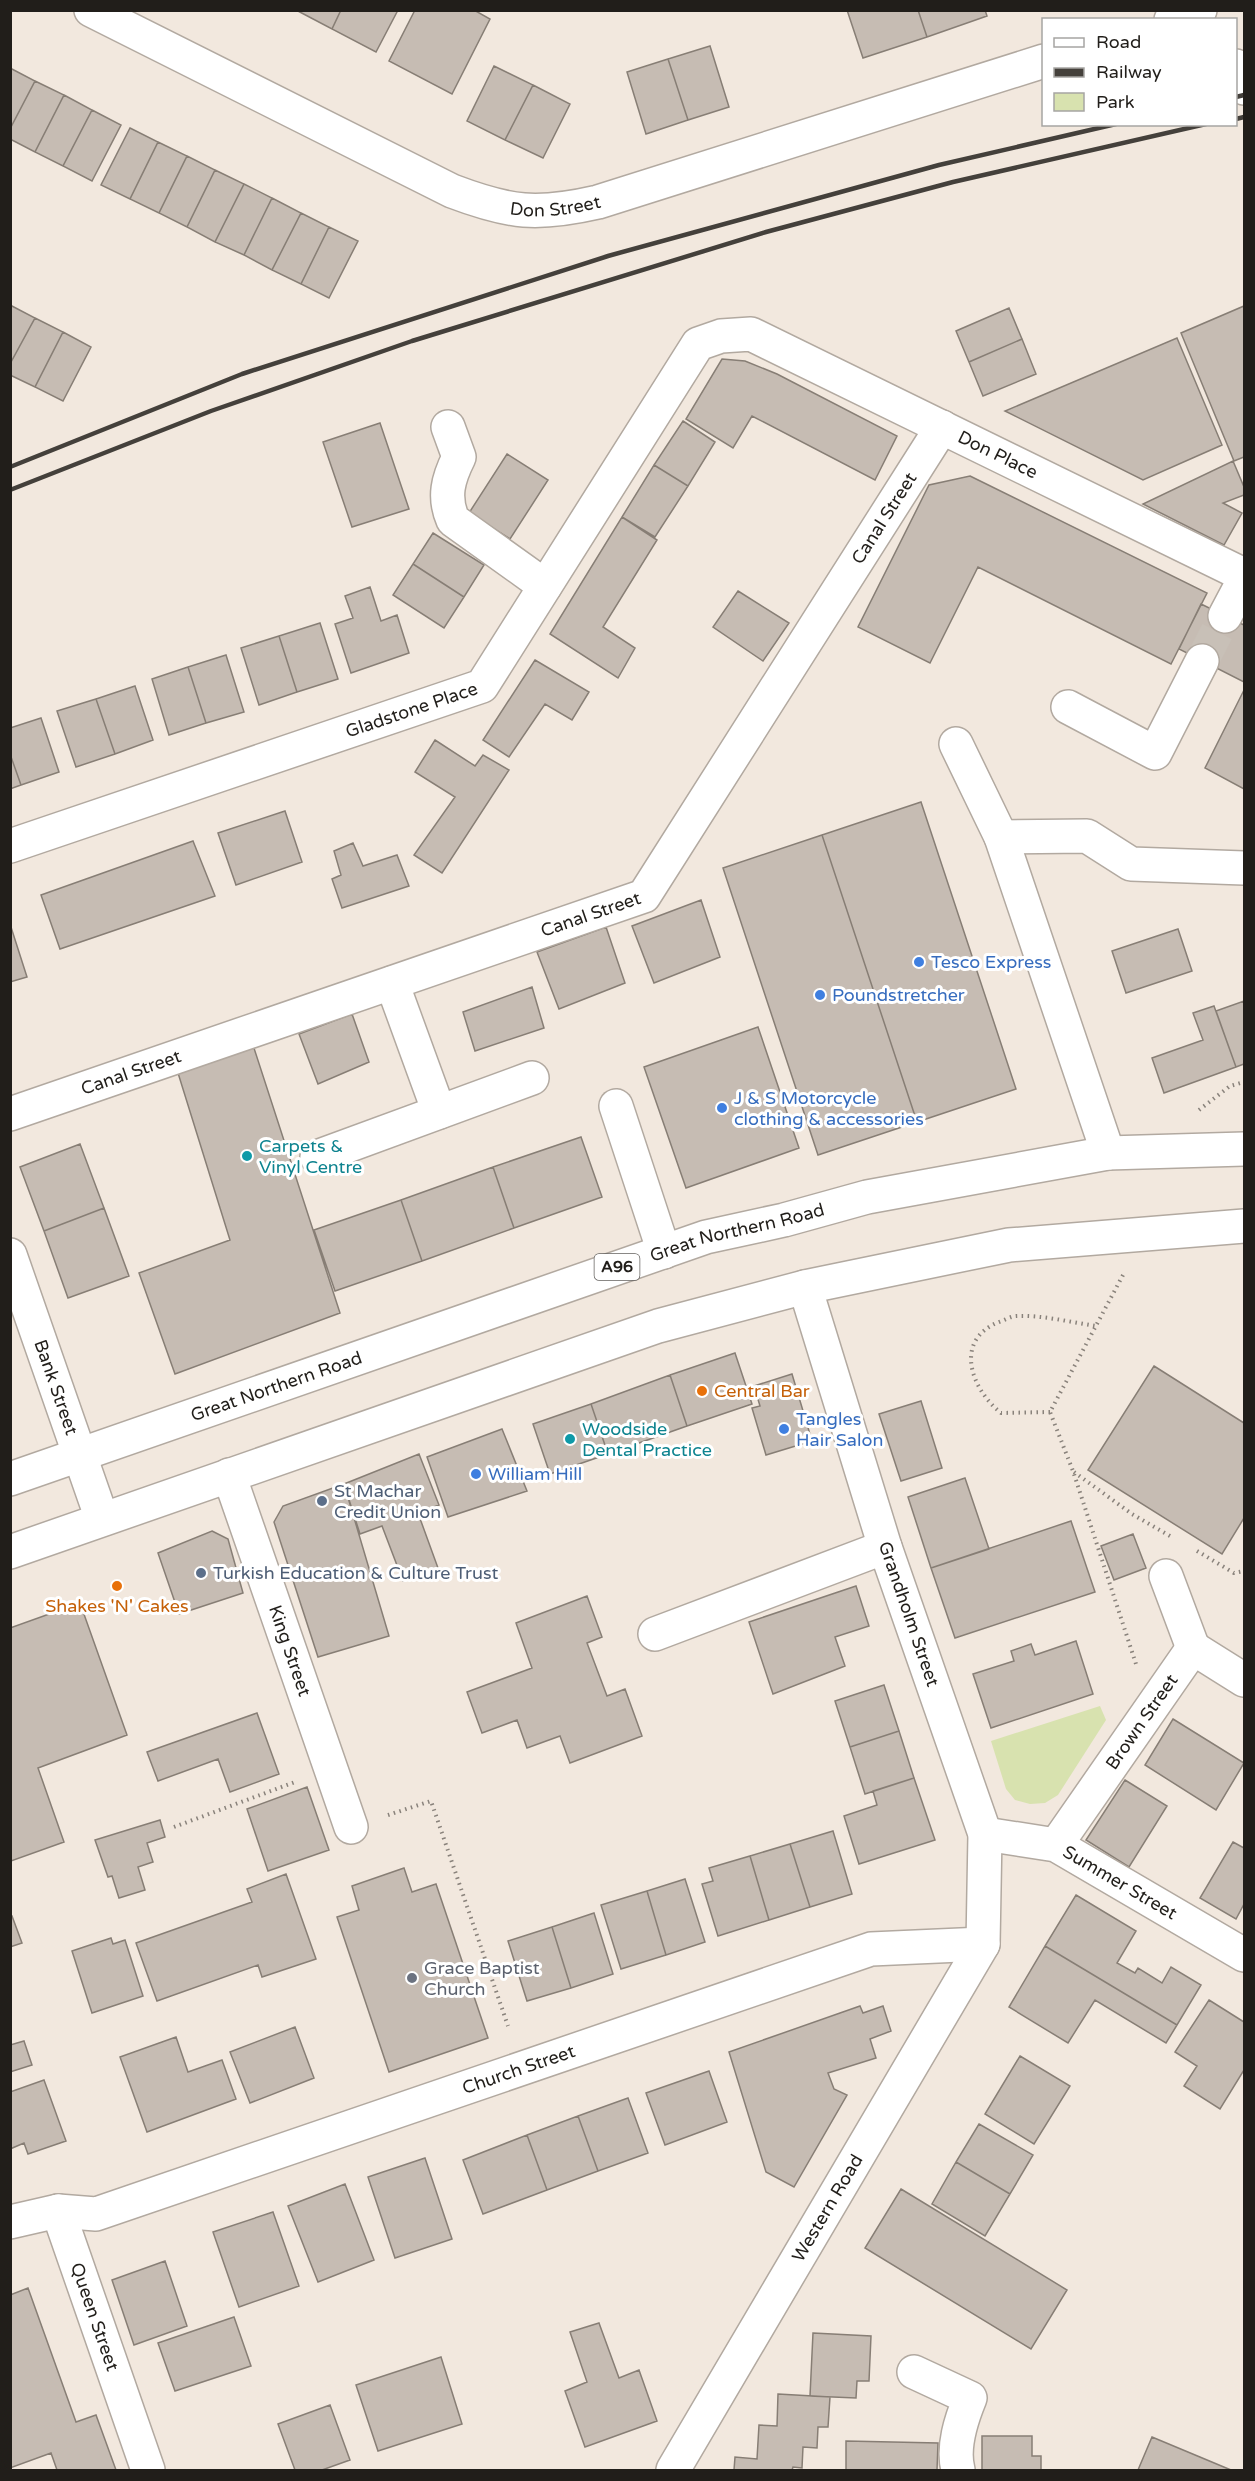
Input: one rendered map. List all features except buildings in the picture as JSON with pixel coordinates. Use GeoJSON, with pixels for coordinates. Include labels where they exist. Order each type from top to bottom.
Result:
{"type":"FeatureCollection","features":[{"type":"Feature","properties":{"kind":"street","name":"Don Street"},"geometry":{"type":"LineString","coordinates":[[90,10],[443,187],[493,206],[525,212],[562,211],[636,191],[1042,62]]}},
{"type":"Feature","properties":{"kind":"street"},"geometry":{"type":"LineString","coordinates":[[1177,18],[1200,10]]}},
{"type":"Feature","properties":{"kind":"street"},"geometry":{"type":"LineString","coordinates":[[1237,68],[1245,88]]}},
{"type":"Feature","properties":{"kind":"street","name":"Don Place"},"geometry":{"type":"LineString","coordinates":[[751,334],[1245,575]]}},
{"type":"Feature","properties":{"kind":"street","name":"Gladstone Place"},"geometry":{"type":"LineString","coordinates":[[10,846],[482,686],[698,344],[721,336],[751,334]]}},
{"type":"Feature","properties":{"kind":"street"},"geometry":{"type":"LineString","coordinates":[[448,427],[459,457],[449,478],[446,504],[453,520],[545,586]]}},
{"type":"Feature","properties":{"kind":"street","name":"Canal Street"},"geometry":{"type":"LineString","coordinates":[[10,1114],[644,896],[942,427]]}},
{"type":"Feature","properties":{"kind":"street"},"geometry":{"type":"LineString","coordinates":[[1225,616],[1245,580]]}},
{"type":"Feature","properties":{"kind":"street"},"geometry":{"type":"LineString","coordinates":[[1068,707],[1155,753],[1202,661]]}},
{"type":"Feature","properties":{"kind":"street"},"geometry":{"type":"LineString","coordinates":[[956,744],[1000,837],[1108,1153]]}},
{"type":"Feature","properties":{"kind":"street"},"geometry":{"type":"LineString","coordinates":[[1000,837],[1087,837],[1131,864],[1245,868]]}},
{"type":"Feature","properties":{"kind":"street"},"geometry":{"type":"LineString","coordinates":[[392,983],[439,1112]]}},
{"type":"Feature","properties":{"kind":"street"},"geometry":{"type":"LineString","coordinates":[[317,1157],[532,1078]]}},
{"type":"Feature","properties":{"kind":"street"},"geometry":{"type":"LineString","coordinates":[[616,1106],[664,1252]]}},
{"type":"Feature","properties":{"kind":"street","name":"Great Northern Road"},"geometry":{"type":"LineString","coordinates":[[10,1479],[706,1237],[784,1220],[867,1197],[1108,1153],[1245,1149]]}},
{"type":"Feature","properties":{"kind":"street"},"geometry":{"type":"LineString","coordinates":[[10,1552],[658,1326],[805,1287],[1009,1245],[1245,1226]]}},
{"type":"Feature","properties":{"kind":"street","name":"Bank Street"},"geometry":{"type":"LineString","coordinates":[[10,1255],[102,1519]]}},
{"type":"Feature","properties":{"kind":"street","name":"Grandholm Street"},"geometry":{"type":"LineString","coordinates":[[805,1287],[885,1547],[986,1834],[983,1944]]}},
{"type":"Feature","properties":{"kind":"street","name":"King Street"},"geometry":{"type":"LineString","coordinates":[[229,1475],[351,1827]]}},
{"type":"Feature","properties":{"kind":"street"},"geometry":{"type":"LineString","coordinates":[[655,1634],[885,1547]]}},
{"type":"Feature","properties":{"kind":"street"},"geometry":{"type":"LineString","coordinates":[[1166,1576],[1193,1648],[1245,1680]]}},
{"type":"Feature","properties":{"kind":"street","name":"Brown Street"},"geometry":{"type":"LineString","coordinates":[[1056,1845],[1193,1648]]}},
{"type":"Feature","properties":{"kind":"street","name":"Summer Street"},"geometry":{"type":"LineString","coordinates":[[986,1834],[1056,1845],[1245,1955]]}},
{"type":"Feature","properties":{"kind":"street","name":"Church Street"},"geometry":{"type":"LineString","coordinates":[[58,2211],[96,2214],[871,1949],[983,1944]]}},
{"type":"Feature","properties":{"kind":"street","name":"Western Road"},"geometry":{"type":"LineString","coordinates":[[673,2470],[983,1944]]}},
{"type":"Feature","properties":{"kind":"street"},"geometry":{"type":"LineString","coordinates":[[10,2222],[58,2211]]}},
{"type":"Feature","properties":{"kind":"street","name":"Queen Street"},"geometry":{"type":"LineString","coordinates":[[58,2211],[148,2470]]}},
{"type":"Feature","properties":{"kind":"street"},"geometry":{"type":"LineString","coordinates":[[914,2372],[970,2398],[961,2421],[955,2460],[958,2470]]}},
{"type":"Feature","properties":{"kind":"path"},"geometry":{"type":"LineString","coordinates":[[1196,1113],[1230,1086],[1245,1082]]}},
{"type":"Feature","properties":{"kind":"path"},"geometry":{"type":"LineString","coordinates":[[1146,1233],[1050,1412],[1073,1471],[1137,1668],[1163,1691]]}},
{"type":"Feature","properties":{"kind":"path"},"geometry":{"type":"LineString","coordinates":[[1050,1412],[1001,1413],[985,1400],[970,1359],[974,1340],[987,1326],[1015,1316],[1096,1326]]}},
{"type":"Feature","properties":{"kind":"path"},"geometry":{"type":"LineString","coordinates":[[1073,1471],[1132,1514],[1176,1539]]}},
{"type":"Feature","properties":{"kind":"path"},"geometry":{"type":"LineString","coordinates":[[1195,1550],[1234,1573],[1245,1571]]}},
{"type":"Feature","properties":{"kind":"path"},"geometry":{"type":"LineString","coordinates":[[174,1827],[329,1769]]}},
{"type":"Feature","properties":{"kind":"path"},"geometry":{"type":"LineString","coordinates":[[351,1827],[431,1801],[508,2026]]}},
{"type":"Feature","properties":{"kind":"green space"},"geometry":{"type":"Polygon","coordinates":[[[1100,1706],[1106,1720],[1058,1795],[1045,1803],[1030,1804],[1015,1800],[1006,1789],[991,1741],[1100,1706]]]}},
{"type":"Feature","properties":{"kind":"tunnel"},"geometry":{"type":"LineString","coordinates":[[1202,661],[1225,616]]}},
{"type":"Feature","properties":{"kind":"railway"},"geometry":{"type":"LineString","coordinates":[[1237,97],[1244,95]]}},
{"type":"Feature","properties":{"kind":"railway"},"geometry":{"type":"LineString","coordinates":[[1237,119],[1244,117]]}},
{"type":"Feature","properties":{"kind":"railway"},"geometry":{"type":"LineString","coordinates":[[10,467],[242,374],[608,256],[939,165],[1107,126]]}},
{"type":"Feature","properties":{"kind":"railway"},"geometry":{"type":"LineString","coordinates":[[10,490],[211,411],[412,341],[766,232],[953,182],[1197,126]]}},
{"type":"Feature","properties":{"kind":"place","name":"Tesco Express"},"geometry":{"type":"Point","coordinates":[919,962]}},
{"type":"Feature","properties":{"kind":"place","name":"Poundstretcher"},"geometry":{"type":"Point","coordinates":[820,995]}},
{"type":"Feature","properties":{"kind":"place","name":"J & S Motorcycle clothing & accessories"},"geometry":{"type":"Point","coordinates":[722,1108]}},
{"type":"Feature","properties":{"kind":"place","name":"Carpets & Vinyl Centre"},"geometry":{"type":"Point","coordinates":[247,1156]}},
{"type":"Feature","properties":{"kind":"place","name":"Central Bar"},"geometry":{"type":"Point","coordinates":[702,1391]}},
{"type":"Feature","properties":{"kind":"place","name":"Tangles Hair Salon"},"geometry":{"type":"Point","coordinates":[784,1429]}},
{"type":"Feature","properties":{"kind":"place","name":"Woodside Dental Practice"},"geometry":{"type":"Point","coordinates":[570,1439]}},
{"type":"Feature","properties":{"kind":"place","name":"William Hill"},"geometry":{"type":"Point","coordinates":[476,1474]}},
{"type":"Feature","properties":{"kind":"place","name":"St Machar Credit Union"},"geometry":{"type":"Point","coordinates":[322,1501]}},
{"type":"Feature","properties":{"kind":"place","name":"Turkish Education & Culture Trust"},"geometry":{"type":"Point","coordinates":[201,1573]}},
{"type":"Feature","properties":{"kind":"place","name":"Shakes 'N' Cakes"},"geometry":{"type":"Point","coordinates":[117,1586]}},
{"type":"Feature","properties":{"kind":"place","name":"Grace Baptist Church"},"geometry":{"type":"Point","coordinates":[412,1978]}}]}
